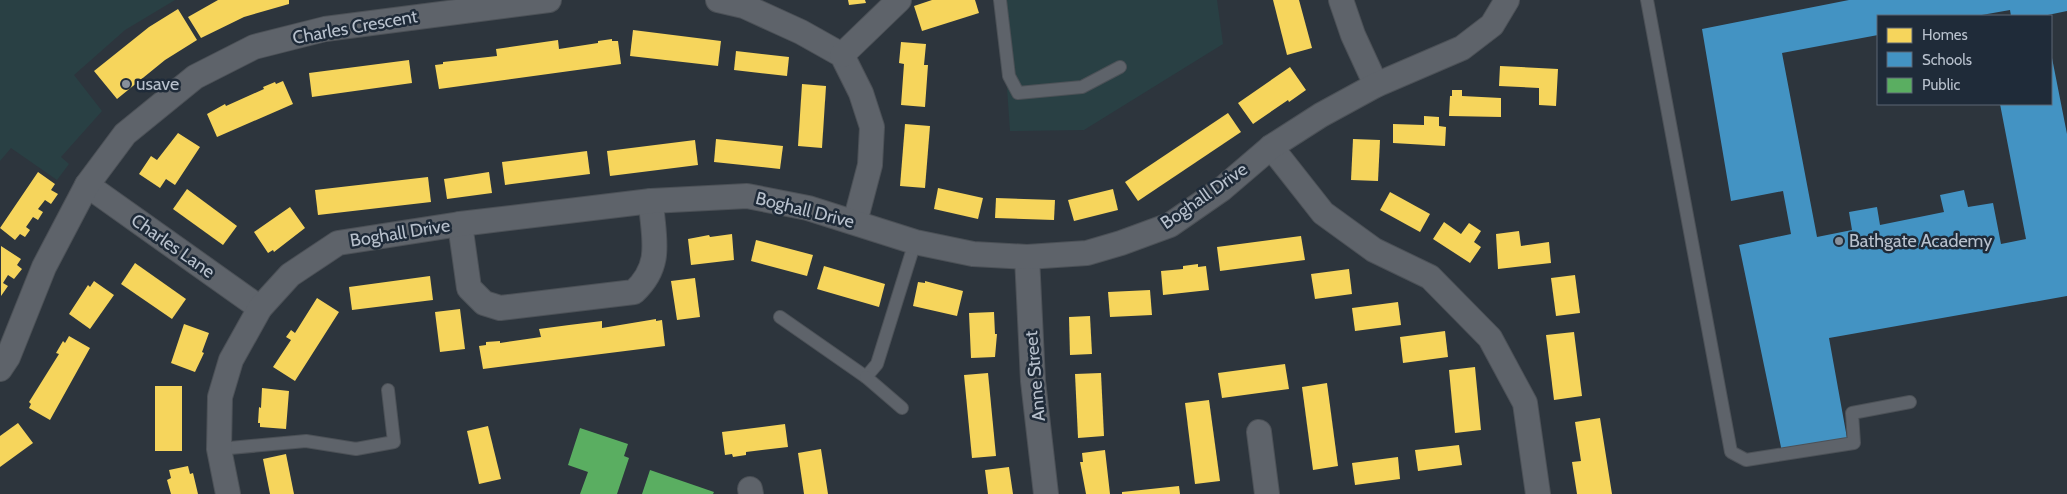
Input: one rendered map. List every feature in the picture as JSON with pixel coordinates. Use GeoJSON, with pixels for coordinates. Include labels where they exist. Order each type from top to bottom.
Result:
{"type":"FeatureCollection","features":[{"type":"Feature","properties":{"kind":"street","name":"Charles Crescent"},"geometry":{"type":"LineString","coordinates":[[0,369],[8,357],[44,268],[87,185],[125,134],[195,77],[254,48],[325,29],[549,0]]}},
{"type":"Feature","properties":{"kind":"street"},"geometry":{"type":"LineString","coordinates":[[718,0],[744,6],[801,32],[842,55],[861,93],[872,127],[870,165],[855,222]]}},
{"type":"Feature","properties":{"kind":"street"},"geometry":{"type":"LineString","coordinates":[[842,55],[899,0]]}},
{"type":"Feature","properties":{"kind":"street"},"geometry":{"type":"LineString","coordinates":[[1342,0],[1353,35],[1376,84]]}},
{"type":"Feature","properties":{"kind":"street","name":"Boghall Drive"},"geometry":{"type":"LineString","coordinates":[[228,494],[219,449],[220,397],[231,360],[260,308],[290,275],[338,243],[460,224],[651,201],[748,196],[808,208],[915,242],[973,254],[1027,257],[1087,252],[1121,243],[1170,225],[1222,189],[1270,147],[1376,84],[1462,48],[1492,25],[1507,0]]}},
{"type":"Feature","properties":{"kind":"street"},"geometry":{"type":"LineString","coordinates":[[1270,147],[1323,213],[1374,250],[1430,277],[1490,338],[1525,403],[1538,494]]}},
{"type":"Feature","properties":{"kind":"street","name":"Charles Lane"},"geometry":{"type":"LineString","coordinates":[[87,185],[260,308]]}},
{"type":"Feature","properties":{"kind":"street","name":"Boghall Drive"},"geometry":{"type":"LineString","coordinates":[[460,224],[468,288],[484,304],[500,308],[634,292],[647,280],[655,261],[651,201]]}},
{"type":"Feature","properties":{"kind":"street","name":"Anne Street"},"geometry":{"type":"LineString","coordinates":[[1027,257],[1034,381],[1046,494]]}},
{"type":"Feature","properties":{"kind":"street"},"geometry":{"type":"LineString","coordinates":[[1259,432],[1267,494]]}},
{"type":"Feature","properties":{"kind":"lane"},"geometry":{"type":"LineString","coordinates":[[1000,0],[1009,76],[1018,93],[1082,88],[1120,67]]}},
{"type":"Feature","properties":{"kind":"lane"},"geometry":{"type":"LineString","coordinates":[[1647,0],[1731,452],[1746,460],[1854,443],[1852,413],[1910,402]]}},
{"type":"Feature","properties":{"kind":"lane"},"geometry":{"type":"LineString","coordinates":[[866,377],[878,364],[915,242]]}},
{"type":"Feature","properties":{"kind":"lane"},"geometry":{"type":"LineString","coordinates":[[780,317],[866,377],[902,408]]}},
{"type":"Feature","properties":{"kind":"lane"},"geometry":{"type":"LineString","coordinates":[[219,449],[306,441],[356,450],[394,442],[388,390]]}},
{"type":"Feature","properties":{"kind":"green space"},"geometry":{"type":"Polygon","coordinates":[[[0,0],[175,0],[125,30],[74,75],[102,111],[61,157],[69,164],[57,180],[11,148],[0,161],[0,0]]]}},
{"type":"Feature","properties":{"kind":"green space"},"geometry":{"type":"Polygon","coordinates":[[[1001,0],[1217,0],[1223,44],[1084,130],[1010,131],[1001,0]]]}},
{"type":"Feature","properties":{"kind":"building: Homes"},"geometry":{"type":"Polygon","coordinates":[[[218,0],[289,0],[289,4],[244,17],[201,38],[188,17],[218,0]]]}},
{"type":"Feature","properties":{"kind":"building: Homes"},"geometry":{"type":"Polygon","coordinates":[[[848,0],[865,0],[866,3],[849,5],[848,0]]]}},
{"type":"Feature","properties":{"kind":"building: Homes"},"geometry":{"type":"Polygon","coordinates":[[[932,0],[975,0],[979,13],[922,31],[914,6],[932,0]]]}},
{"type":"Feature","properties":{"kind":"building: Homes"},"geometry":{"type":"Polygon","coordinates":[[[1273,0],[1299,0],[1312,48],[1287,55],[1273,0]]]}},
{"type":"Feature","properties":{"kind":"building: Homes"},"geometry":{"type":"Polygon","coordinates":[[[178,9],[197,40],[165,60],[117,99],[94,71],[149,27],[178,9]]]}},
{"type":"Feature","properties":{"kind":"building: Homes"},"geometry":{"type":"Polygon","coordinates":[[[633,30],[721,41],[718,66],[630,56],[633,30]]]}},
{"type":"Feature","properties":{"kind":"building: Homes"},"geometry":{"type":"Polygon","coordinates":[[[612,39],[612,41],[618,41],[621,64],[439,89],[435,65],[443,64],[443,62],[497,56],[496,49],[558,40],[559,49],[612,39]]]}},
{"type":"Feature","properties":{"kind":"building: Homes"},"geometry":{"type":"Polygon","coordinates":[[[901,42],[926,44],[924,65],[928,65],[925,107],[901,105],[904,64],[899,63],[901,42]]]}},
{"type":"Feature","properties":{"kind":"building: Homes"},"geometry":{"type":"Polygon","coordinates":[[[736,51],[789,57],[787,76],[734,70],[736,51]]]}},
{"type":"Feature","properties":{"kind":"building: Homes"},"geometry":{"type":"Polygon","coordinates":[[[409,60],[412,83],[312,97],[309,73],[409,60]]]}},
{"type":"Feature","properties":{"kind":"building: Homes"},"geometry":{"type":"Polygon","coordinates":[[[1500,66],[1558,69],[1556,106],[1539,105],[1539,88],[1499,86],[1500,66]]]}},
{"type":"Feature","properties":{"kind":"building: Homes"},"geometry":{"type":"Polygon","coordinates":[[[1290,67],[1306,90],[1253,124],[1238,103],[1290,67]]]}},
{"type":"Feature","properties":{"kind":"building: Homes"},"geometry":{"type":"Polygon","coordinates":[[[283,81],[293,104],[217,137],[207,114],[225,104],[226,106],[264,89],[263,87],[283,81]]]}},
{"type":"Feature","properties":{"kind":"building: Homes"},"geometry":{"type":"Polygon","coordinates":[[[802,84],[826,86],[822,148],[798,146],[802,84]]]}},
{"type":"Feature","properties":{"kind":"building: Homes"},"geometry":{"type":"Polygon","coordinates":[[[1452,90],[1462,90],[1462,96],[1501,98],[1501,117],[1449,116],[1452,90]]]}},
{"type":"Feature","properties":{"kind":"building: Homes"},"geometry":{"type":"Polygon","coordinates":[[[1228,113],[1241,132],[1138,201],[1125,182],[1228,113]]]}},
{"type":"Feature","properties":{"kind":"building: Homes"},"geometry":{"type":"Polygon","coordinates":[[[1424,116],[1439,117],[1439,126],[1446,127],[1445,146],[1393,143],[1393,124],[1424,125],[1424,116]]]}},
{"type":"Feature","properties":{"kind":"building: Homes"},"geometry":{"type":"Polygon","coordinates":[[[905,124],[930,126],[925,188],[900,186],[905,124]]]}},
{"type":"Feature","properties":{"kind":"building: Homes"},"geometry":{"type":"Polygon","coordinates":[[[178,133],[200,147],[175,185],[166,179],[160,188],[139,174],[151,156],[157,160],[178,133]]]}},
{"type":"Feature","properties":{"kind":"building: Homes"},"geometry":{"type":"Polygon","coordinates":[[[716,139],[783,146],[780,169],[714,162],[716,139]]]}},
{"type":"Feature","properties":{"kind":"building: Homes"},"geometry":{"type":"Polygon","coordinates":[[[1353,139],[1380,140],[1378,181],[1351,180],[1353,139]]]}},
{"type":"Feature","properties":{"kind":"building: Homes"},"geometry":{"type":"Polygon","coordinates":[[[695,140],[698,165],[610,176],[607,151],[695,140]]]}},
{"type":"Feature","properties":{"kind":"building: Homes"},"geometry":{"type":"Polygon","coordinates":[[[587,151],[590,174],[505,185],[502,162],[587,151]]]}},
{"type":"Feature","properties":{"kind":"building: Homes"},"geometry":{"type":"Polygon","coordinates":[[[38,172],[55,184],[51,190],[58,194],[51,204],[45,200],[38,209],[43,212],[38,220],[33,217],[26,227],[30,230],[25,237],[20,234],[15,240],[0,228],[38,172]]]}},
{"type":"Feature","properties":{"kind":"building: Homes"},"geometry":{"type":"Polygon","coordinates":[[[489,172],[492,193],[447,199],[444,179],[489,172]]]}},
{"type":"Feature","properties":{"kind":"building: Homes"},"geometry":{"type":"Polygon","coordinates":[[[428,177],[431,202],[318,215],[315,190],[428,177]]]}},
{"type":"Feature","properties":{"kind":"building: Homes"},"geometry":{"type":"Polygon","coordinates":[[[938,188],[983,198],[978,219],[934,209],[938,188]]]}},
{"type":"Feature","properties":{"kind":"building: Homes"},"geometry":{"type":"Polygon","coordinates":[[[187,189],[237,226],[223,245],[173,209],[187,189]]]}},
{"type":"Feature","properties":{"kind":"building: Homes"},"geometry":{"type":"Polygon","coordinates":[[[1113,189],[1118,210],[1074,221],[1068,200],[1113,189]]]}},
{"type":"Feature","properties":{"kind":"building: Homes"},"geometry":{"type":"Polygon","coordinates":[[[1390,192],[1430,214],[1420,232],[1380,210],[1390,192]]]}},
{"type":"Feature","properties":{"kind":"building: Homes"},"geometry":{"type":"Polygon","coordinates":[[[996,198],[1055,200],[1054,220],[995,218],[996,198]]]}},
{"type":"Feature","properties":{"kind":"building: Homes"},"geometry":{"type":"Polygon","coordinates":[[[290,207],[305,228],[274,252],[273,250],[268,253],[254,232],[290,207]]]}},
{"type":"Feature","properties":{"kind":"building: Homes"},"geometry":{"type":"Polygon","coordinates":[[[1444,222],[1461,234],[1469,223],[1481,231],[1474,242],[1481,247],[1470,263],[1433,239],[1444,222]]]}},
{"type":"Feature","properties":{"kind":"building: Homes"},"geometry":{"type":"Polygon","coordinates":[[[1519,231],[1521,246],[1549,242],[1551,263],[1498,269],[1496,234],[1519,231]]]}},
{"type":"Feature","properties":{"kind":"building: Homes"},"geometry":{"type":"Polygon","coordinates":[[[732,234],[734,260],[691,265],[688,239],[709,235],[710,237],[732,234]]]}},
{"type":"Feature","properties":{"kind":"building: Homes"},"geometry":{"type":"Polygon","coordinates":[[[1301,236],[1305,260],[1220,271],[1217,247],[1301,236]]]}},
{"type":"Feature","properties":{"kind":"building: Homes"},"geometry":{"type":"Polygon","coordinates":[[[756,240],[813,255],[807,276],[751,261],[756,240]]]}},
{"type":"Feature","properties":{"kind":"building: Homes"},"geometry":{"type":"Polygon","coordinates":[[[1,246],[21,259],[17,265],[22,269],[14,279],[8,275],[3,283],[8,286],[1,296],[1,246]]]}},
{"type":"Feature","properties":{"kind":"building: Homes"},"geometry":{"type":"Polygon","coordinates":[[[135,263],[186,299],[172,319],[121,284],[135,263]]]}},
{"type":"Feature","properties":{"kind":"building: Homes"},"geometry":{"type":"Polygon","coordinates":[[[1198,264],[1198,267],[1206,266],[1209,290],[1163,295],[1161,271],[1183,269],[1183,266],[1198,264]]]}},
{"type":"Feature","properties":{"kind":"building: Homes"},"geometry":{"type":"Polygon","coordinates":[[[824,266],[885,284],[879,307],[817,289],[824,266]]]}},
{"type":"Feature","properties":{"kind":"building: Homes"},"geometry":{"type":"Polygon","coordinates":[[[1349,269],[1352,294],[1315,299],[1311,274],[1349,269]]]}},
{"type":"Feature","properties":{"kind":"building: Homes"},"geometry":{"type":"Polygon","coordinates":[[[1575,275],[1580,313],[1556,316],[1551,278],[1575,275]]]}},
{"type":"Feature","properties":{"kind":"building: Homes"},"geometry":{"type":"Polygon","coordinates":[[[430,276],[433,300],[352,310],[349,287],[430,276]]]}},
{"type":"Feature","properties":{"kind":"building: Homes"},"geometry":{"type":"Polygon","coordinates":[[[695,278],[700,317],[677,320],[671,281],[695,278]]]}},
{"type":"Feature","properties":{"kind":"building: Homes"},"geometry":{"type":"Polygon","coordinates":[[[94,281],[114,295],[90,329],[69,314],[88,285],[90,287],[94,281]]]}},
{"type":"Feature","properties":{"kind":"building: Homes"},"geometry":{"type":"Polygon","coordinates":[[[925,281],[963,291],[957,316],[913,306],[918,282],[925,283],[925,281]]]}},
{"type":"Feature","properties":{"kind":"building: Homes"},"geometry":{"type":"Polygon","coordinates":[[[1150,290],[1152,315],[1110,317],[1108,292],[1150,290]]]}},
{"type":"Feature","properties":{"kind":"building: Homes"},"geometry":{"type":"Polygon","coordinates":[[[317,298],[339,312],[295,381],[273,367],[291,340],[286,337],[291,330],[295,333],[317,298]]]}},
{"type":"Feature","properties":{"kind":"building: Homes"},"geometry":{"type":"Polygon","coordinates":[[[1398,302],[1401,325],[1355,331],[1352,308],[1398,302]]]}},
{"type":"Feature","properties":{"kind":"building: Homes"},"geometry":{"type":"Polygon","coordinates":[[[460,309],[465,349],[440,352],[435,312],[460,309]]]}},
{"type":"Feature","properties":{"kind":"building: Homes"},"geometry":{"type":"Polygon","coordinates":[[[994,312],[995,334],[997,334],[995,357],[971,358],[969,313],[994,312]]]}},
{"type":"Feature","properties":{"kind":"building: Homes"},"geometry":{"type":"Polygon","coordinates":[[[1090,316],[1092,354],[1070,355],[1069,317],[1090,316]]]}},
{"type":"Feature","properties":{"kind":"building: Homes"},"geometry":{"type":"Polygon","coordinates":[[[656,319],[656,321],[662,320],[665,346],[483,369],[479,346],[486,345],[486,342],[500,341],[500,343],[541,337],[539,329],[602,321],[602,328],[656,319]]]}},
{"type":"Feature","properties":{"kind":"building: Homes"},"geometry":{"type":"Polygon","coordinates":[[[184,324],[209,333],[202,352],[204,353],[195,372],[171,363],[184,324]]]}},
{"type":"Feature","properties":{"kind":"building: Homes"},"geometry":{"type":"Polygon","coordinates":[[[1445,331],[1448,357],[1403,363],[1400,337],[1445,331]]]}},
{"type":"Feature","properties":{"kind":"building: Homes"},"geometry":{"type":"Polygon","coordinates":[[[1574,332],[1582,396],[1554,400],[1546,335],[1574,332]]]}},
{"type":"Feature","properties":{"kind":"building: Homes"},"geometry":{"type":"Polygon","coordinates":[[[69,336],[90,348],[50,420],[29,408],[31,404],[29,402],[59,354],[56,353],[63,341],[65,343],[69,336]]]}},
{"type":"Feature","properties":{"kind":"building: Homes"},"geometry":{"type":"Polygon","coordinates":[[[1285,364],[1289,389],[1222,398],[1218,373],[1285,364]]]}},
{"type":"Feature","properties":{"kind":"building: Homes"},"geometry":{"type":"Polygon","coordinates":[[[1475,367],[1481,430],[1455,433],[1449,370],[1475,367]]]}},
{"type":"Feature","properties":{"kind":"building: Homes"},"geometry":{"type":"Polygon","coordinates":[[[988,373],[996,456],[972,458],[964,375],[988,373]]]}},
{"type":"Feature","properties":{"kind":"building: Homes"},"geometry":{"type":"Polygon","coordinates":[[[1101,373],[1104,436],[1078,438],[1075,374],[1101,373]]]}},
{"type":"Feature","properties":{"kind":"building: Homes"},"geometry":{"type":"Polygon","coordinates":[[[1327,383],[1338,466],[1313,470],[1302,387],[1327,383]]]}},
{"type":"Feature","properties":{"kind":"building: Homes"},"geometry":{"type":"Polygon","coordinates":[[[155,386],[182,386],[182,451],[155,451],[155,386]]]}},
{"type":"Feature","properties":{"kind":"building: Homes"},"geometry":{"type":"Polygon","coordinates":[[[262,388],[289,391],[286,429],[260,427],[260,423],[258,423],[262,388]]]}},
{"type":"Feature","properties":{"kind":"building: Homes"},"geometry":{"type":"Polygon","coordinates":[[[1209,400],[1220,481],[1195,484],[1185,403],[1209,400]]]}},
{"type":"Feature","properties":{"kind":"building: Homes"},"geometry":{"type":"Polygon","coordinates":[[[1600,418],[1612,494],[1577,494],[1572,462],[1581,461],[1575,422],[1600,418]]]}},
{"type":"Feature","properties":{"kind":"building: Homes"},"geometry":{"type":"Polygon","coordinates":[[[18,423],[33,443],[0,467],[0,436],[18,423]]]}},
{"type":"Feature","properties":{"kind":"building: Homes"},"geometry":{"type":"Polygon","coordinates":[[[785,424],[788,447],[746,452],[746,455],[733,457],[732,454],[725,455],[722,432],[785,424]]]}},
{"type":"Feature","properties":{"kind":"building: Homes"},"geometry":{"type":"Polygon","coordinates":[[[488,426],[501,479],[479,484],[467,431],[488,426]]]}},
{"type":"Feature","properties":{"kind":"building: Homes"},"geometry":{"type":"Polygon","coordinates":[[[1459,445],[1462,465],[1418,471],[1415,450],[1459,445]]]}},
{"type":"Feature","properties":{"kind":"building: Homes"},"geometry":{"type":"Polygon","coordinates":[[[821,449],[828,494],[804,494],[798,453],[821,449]]]}},
{"type":"Feature","properties":{"kind":"building: Homes"},"geometry":{"type":"Polygon","coordinates":[[[1105,450],[1110,494],[1086,494],[1080,462],[1083,462],[1082,453],[1105,450]]]}},
{"type":"Feature","properties":{"kind":"building: Homes"},"geometry":{"type":"Polygon","coordinates":[[[286,454],[294,494],[270,494],[263,459],[286,454]]]}},
{"type":"Feature","properties":{"kind":"building: Homes"},"geometry":{"type":"Polygon","coordinates":[[[1398,457],[1400,479],[1355,485],[1352,463],[1398,457]]]}},
{"type":"Feature","properties":{"kind":"building: Homes"},"geometry":{"type":"Polygon","coordinates":[[[188,466],[190,474],[193,473],[198,494],[171,494],[167,480],[171,478],[169,470],[188,466]]]}},
{"type":"Feature","properties":{"kind":"building: Homes"},"geometry":{"type":"Polygon","coordinates":[[[1009,467],[1013,494],[988,494],[985,470],[1009,467]]]}},
{"type":"Feature","properties":{"kind":"building: Homes"},"geometry":{"type":"Polygon","coordinates":[[[1179,486],[1180,494],[1122,494],[1122,492],[1179,486]]]}},
{"type":"Feature","properties":{"kind":"building: Schools"},"geometry":{"type":"Polygon","coordinates":[[[1849,0],[2067,0],[2067,11],[2048,15],[2011,15],[2010,10],[1982,15],[1877,15],[1877,35],[1782,53],[1817,237],[1852,230],[1849,212],[1877,207],[1880,225],[1944,212],[1940,195],[1964,190],[1968,207],[1993,203],[2001,244],[2026,239],[2000,105],[2052,105],[2052,58],[2067,134],[2067,296],[1829,338],[1847,438],[1782,452],[1739,245],[1791,234],[1783,191],[1731,201],[1702,29],[1849,0]]]}},
{"type":"Feature","properties":{"kind":"building: Public"},"geometry":{"type":"Polygon","coordinates":[[[580,428],[628,444],[624,456],[629,458],[617,494],[580,494],[588,472],[568,465],[580,428]]]}},
{"type":"Feature","properties":{"kind":"building: Public"},"geometry":{"type":"Polygon","coordinates":[[[650,470],[714,492],[713,494],[642,494],[650,470]]]}},
{"type":"Feature","properties":{"kind":"place","name":"usave"},"geometry":{"type":"Point","coordinates":[126,84]}},
{"type":"Feature","properties":{"kind":"place","name":"Bathgate Academy"},"geometry":{"type":"Point","coordinates":[1839,241]}}]}
